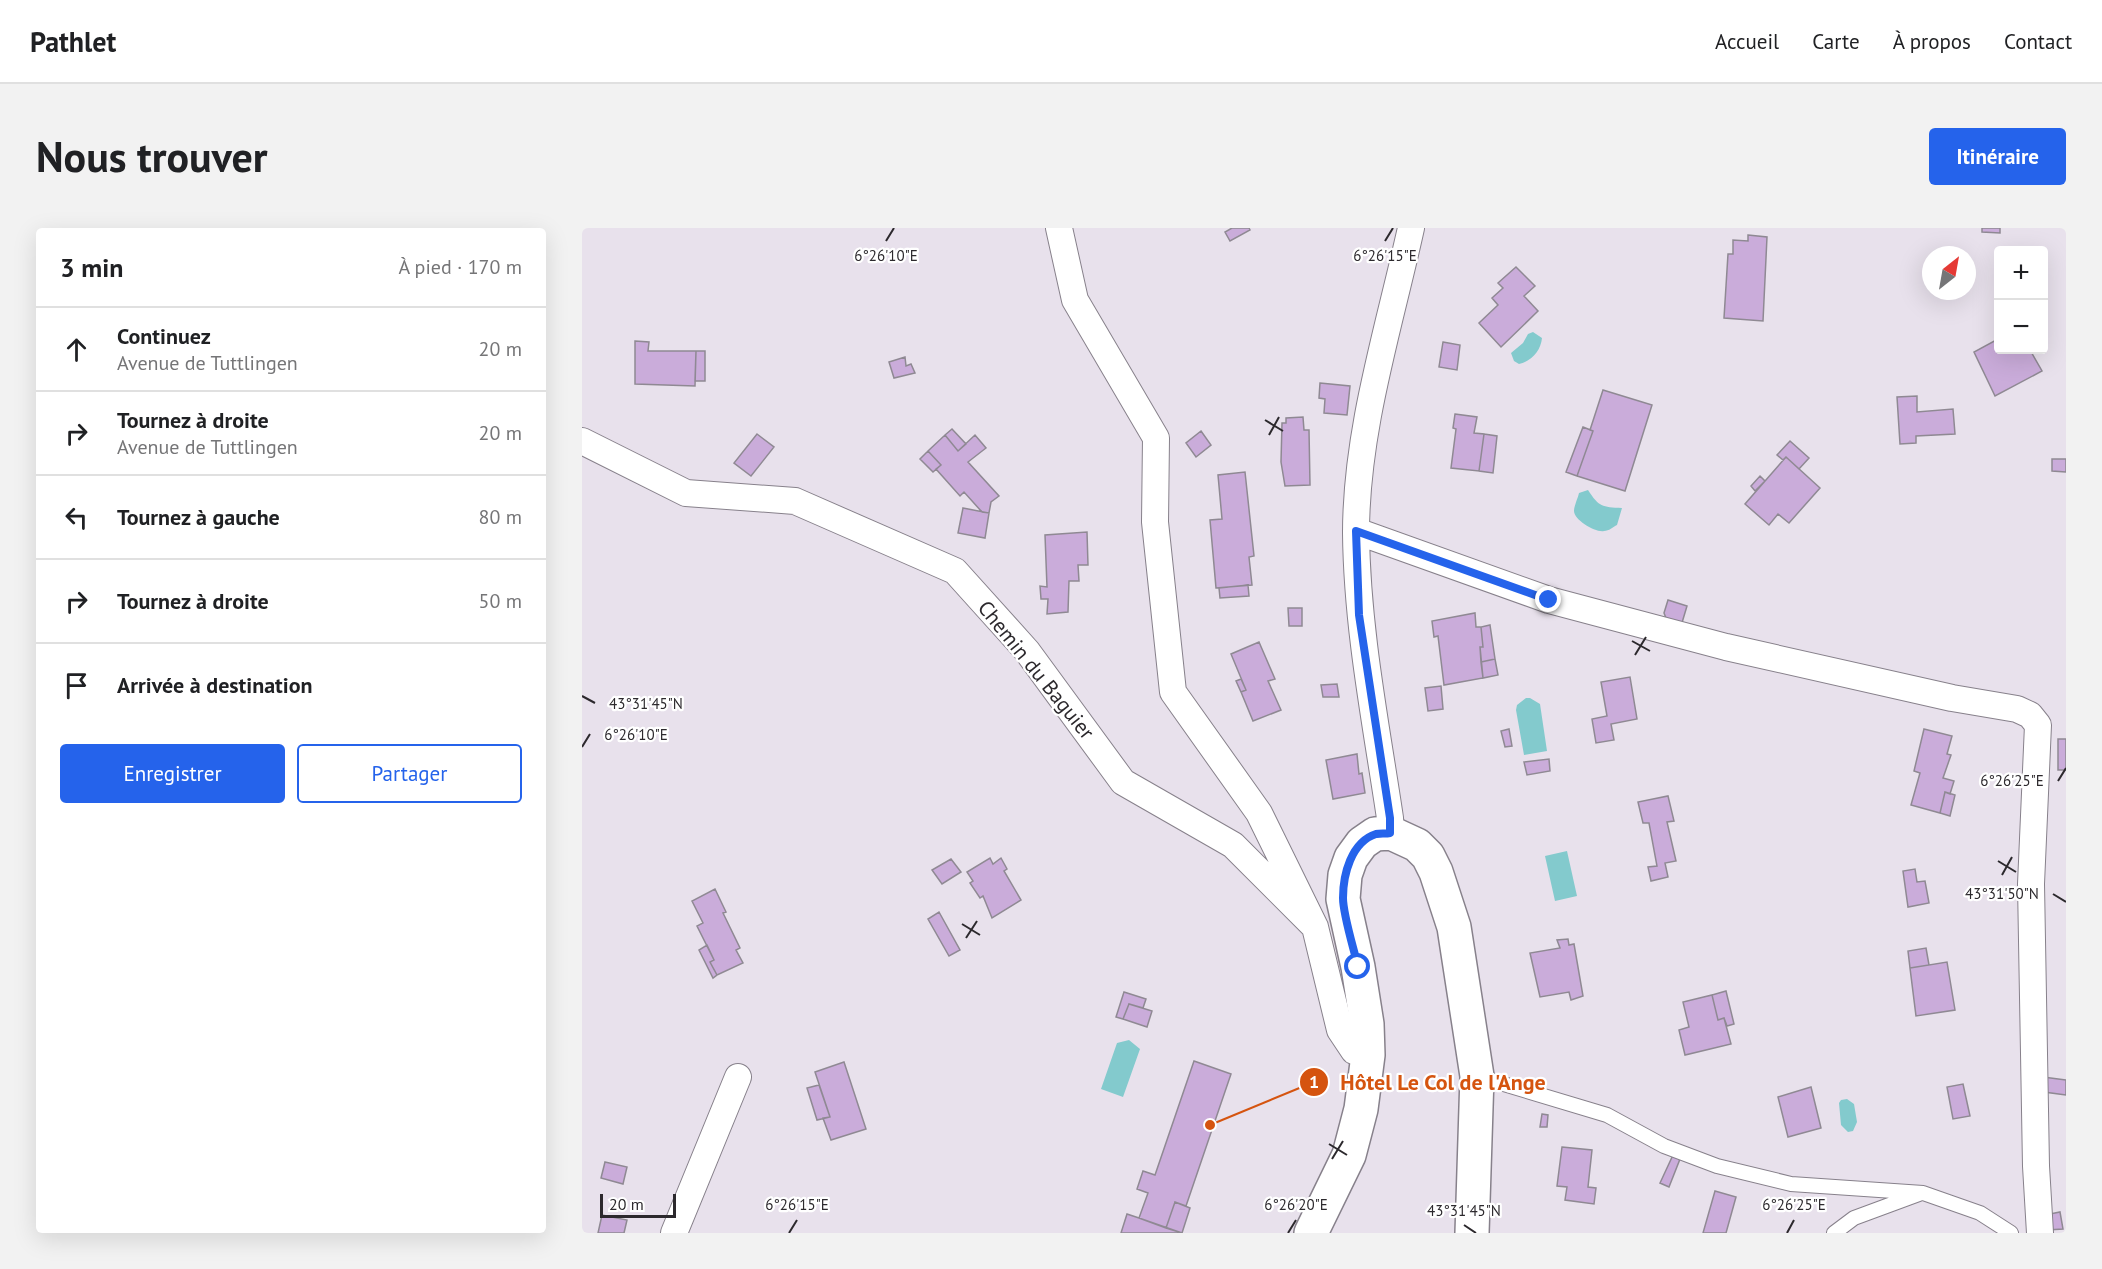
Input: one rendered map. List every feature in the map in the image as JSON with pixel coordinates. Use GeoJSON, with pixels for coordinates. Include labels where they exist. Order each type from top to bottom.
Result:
{"type":"FeatureCollection","features":[{"type":"Feature","properties":{"kind":"main road"},"geometry":{"type":"LineString","coordinates":[[1311,1233],[1349,1155],[1361,1108],[1368,1055],[1367,1024],[1358,967],[1343,900],[1346,875],[1351,858],[1362,843],[1375,834],[1390,833],[1417,845],[1428,856],[1443,891],[1454,927],[1478,1076],[1472,1233]]}},
{"type":"Feature","properties":{"kind":"street"},"geometry":{"type":"LineString","coordinates":[[1059,228],[1075,300],[1156,438],[1155,522],[1173,692],[1259,813],[1315,927],[1340,1030],[1354,1051],[1368,1055]]}},
{"type":"Feature","properties":{"kind":"street"},"geometry":{"type":"LineString","coordinates":[[1390,833],[1389,807],[1359,615],[1356,531],[1361,462],[1375,380],[1411,228]]}},
{"type":"Feature","properties":{"kind":"street","name":"Chemin du Baguier"},"geometry":{"type":"LineString","coordinates":[[582,441],[686,493],[795,501],[955,571],[1027,651],[1123,782],[1233,845],[1315,927]]}},
{"type":"Feature","properties":{"kind":"street"},"geometry":{"type":"LineString","coordinates":[[1356,531],[1549,600],[1726,647],[1952,698],[2017,709],[2030,715],[2038,725],[2031,884],[2036,1166],[2040,1233]]}},
{"type":"Feature","properties":{"kind":"street"},"geometry":{"type":"LineString","coordinates":[[674,1233],[738,1077]]}},
{"type":"Feature","properties":{"kind":"lane"},"geometry":{"type":"LineString","coordinates":[[1478,1076],[1607,1115],[1664,1146],[1717,1166],[1791,1184],[1923,1193],[1980,1213],[2011,1233]]}},
{"type":"Feature","properties":{"kind":"lane"},"geometry":{"type":"LineString","coordinates":[[1834,1233],[1854,1218],[1923,1193]]}},
{"type":"Feature","properties":{"kind":"water"},"geometry":{"type":"Polygon","coordinates":[[[1533,332],[1542,338],[1540,347],[1532,358],[1519,364],[1514,361],[1511,353],[1523,343],[1528,334],[1533,332]]]}},
{"type":"Feature","properties":{"kind":"water"},"geometry":{"type":"Polygon","coordinates":[[[1588,490],[1602,505],[1622,508],[1617,525],[1600,531],[1586,525],[1575,515],[1579,493],[1588,490]]]}},
{"type":"Feature","properties":{"kind":"water"},"geometry":{"type":"Polygon","coordinates":[[[1526,698],[1540,704],[1547,751],[1524,755],[1516,710],[1517,705],[1526,698]]]}},
{"type":"Feature","properties":{"kind":"water"},"geometry":{"type":"Polygon","coordinates":[[[1567,851],[1577,896],[1555,901],[1545,856],[1567,851]]]}},
{"type":"Feature","properties":{"kind":"water"},"geometry":{"type":"Polygon","coordinates":[[[1129,1040],[1140,1049],[1123,1097],[1101,1089],[1117,1043],[1129,1040]]]}},
{"type":"Feature","properties":{"kind":"water"},"geometry":{"type":"Polygon","coordinates":[[[1847,1099],[1854,1104],[1857,1122],[1853,1131],[1848,1132],[1841,1125],[1839,1103],[1847,1099]]]}},
{"type":"Feature","properties":{"kind":"building"},"geometry":{"type":"Polygon","coordinates":[[[1232,228],[1249,228],[1250,230],[1230,241],[1225,232],[1232,228]]]}},
{"type":"Feature","properties":{"kind":"building"},"geometry":{"type":"Polygon","coordinates":[[[1982,228],[2000,228],[2000,233],[1982,232],[1982,228]]]}},
{"type":"Feature","properties":{"kind":"building"},"geometry":{"type":"Polygon","coordinates":[[[1748,235],[1767,237],[1763,321],[1724,318],[1728,254],[1733,254],[1733,240],[1748,241],[1748,235]]]}},
{"type":"Feature","properties":{"kind":"building"},"geometry":{"type":"Polygon","coordinates":[[[1516,267],[1535,286],[1524,296],[1538,311],[1501,347],[1479,323],[1498,305],[1492,298],[1503,288],[1498,283],[1516,267]]]}},
{"type":"Feature","properties":{"kind":"building"},"geometry":{"type":"Polygon","coordinates":[[[635,341],[649,342],[648,351],[696,351],[695,386],[635,384],[635,341]]]}},
{"type":"Feature","properties":{"kind":"building"},"geometry":{"type":"Polygon","coordinates":[[[1994,341],[1994,354],[2032,354],[2042,371],[1995,396],[1974,352],[1994,341]]]}},
{"type":"Feature","properties":{"kind":"building"},"geometry":{"type":"Polygon","coordinates":[[[1443,342],[1460,345],[1457,370],[1439,367],[1443,342]]]}},
{"type":"Feature","properties":{"kind":"building"},"geometry":{"type":"Polygon","coordinates":[[[696,351],[705,351],[705,381],[695,381],[696,351]]]}},
{"type":"Feature","properties":{"kind":"building"},"geometry":{"type":"Polygon","coordinates":[[[905,357],[906,366],[911,364],[915,373],[894,378],[889,362],[905,357]]]}},
{"type":"Feature","properties":{"kind":"building"},"geometry":{"type":"Polygon","coordinates":[[[1320,383],[1350,386],[1347,415],[1324,413],[1325,399],[1319,398],[1320,383]]]}},
{"type":"Feature","properties":{"kind":"building"},"geometry":{"type":"Polygon","coordinates":[[[1603,390],[1652,405],[1625,491],[1577,476],[1593,431],[1590,430],[1603,390]]]}},
{"type":"Feature","properties":{"kind":"building"},"geometry":{"type":"Polygon","coordinates":[[[1917,396],[1917,412],[1953,409],[1955,434],[1916,436],[1916,443],[1900,444],[1897,397],[1917,396]]]}},
{"type":"Feature","properties":{"kind":"building"},"geometry":{"type":"Polygon","coordinates":[[[1455,414],[1477,417],[1474,433],[1484,434],[1479,471],[1451,468],[1456,429],[1453,428],[1455,414]]]}},
{"type":"Feature","properties":{"kind":"building"},"geometry":{"type":"Polygon","coordinates":[[[1303,417],[1304,430],[1309,430],[1310,485],[1285,486],[1281,462],[1282,423],[1286,423],[1286,418],[1303,417]]]}},
{"type":"Feature","properties":{"kind":"building"},"geometry":{"type":"Polygon","coordinates":[[[1583,427],[1593,431],[1577,476],[1566,472],[1583,427]]]}},
{"type":"Feature","properties":{"kind":"building"},"geometry":{"type":"Polygon","coordinates":[[[952,429],[966,444],[958,451],[945,435],[952,429]]]}},
{"type":"Feature","properties":{"kind":"building"},"geometry":{"type":"Polygon","coordinates":[[[1201,431],[1211,445],[1196,457],[1186,443],[1201,431]]]}},
{"type":"Feature","properties":{"kind":"building"},"geometry":{"type":"Polygon","coordinates":[[[757,434],[774,447],[751,476],[734,463],[757,434]]]}},
{"type":"Feature","properties":{"kind":"building"},"geometry":{"type":"Polygon","coordinates":[[[1484,434],[1497,436],[1493,473],[1479,471],[1484,434]]]}},
{"type":"Feature","properties":{"kind":"building"},"geometry":{"type":"Polygon","coordinates":[[[945,435],[958,451],[975,435],[986,448],[968,462],[999,496],[991,502],[989,513],[982,512],[964,492],[960,496],[936,469],[941,465],[928,451],[945,435]]]}},
{"type":"Feature","properties":{"kind":"building"},"geometry":{"type":"Polygon","coordinates":[[[1790,441],[1809,458],[1799,469],[1786,457],[1783,460],[1777,455],[1790,441]]]}},
{"type":"Feature","properties":{"kind":"building"},"geometry":{"type":"Polygon","coordinates":[[[928,451],[941,465],[933,472],[920,459],[928,451]]]}},
{"type":"Feature","properties":{"kind":"building"},"geometry":{"type":"Polygon","coordinates":[[[1786,457],[1820,488],[1789,523],[1778,514],[1769,525],[1745,504],[1786,457]]]}},
{"type":"Feature","properties":{"kind":"building"},"geometry":{"type":"Polygon","coordinates":[[[2052,459],[2066,459],[2066,472],[2052,471],[2052,459]]]}},
{"type":"Feature","properties":{"kind":"building"},"geometry":{"type":"Polygon","coordinates":[[[1245,472],[1254,556],[1249,557],[1252,585],[1216,588],[1210,520],[1222,519],[1218,475],[1245,472]]]}},
{"type":"Feature","properties":{"kind":"building"},"geometry":{"type":"Polygon","coordinates":[[[1760,476],[1765,481],[1755,491],[1751,486],[1760,476]]]}},
{"type":"Feature","properties":{"kind":"building"},"geometry":{"type":"Polygon","coordinates":[[[963,508],[989,513],[985,538],[958,533],[963,508]]]}},
{"type":"Feature","properties":{"kind":"building"},"geometry":{"type":"Polygon","coordinates":[[[1087,532],[1088,565],[1078,565],[1079,581],[1069,581],[1068,612],[1047,614],[1048,599],[1041,599],[1040,586],[1047,587],[1045,535],[1087,532]]]}},
{"type":"Feature","properties":{"kind":"building"},"geometry":{"type":"Polygon","coordinates":[[[1248,585],[1249,596],[1220,598],[1219,588],[1248,585]]]}},
{"type":"Feature","properties":{"kind":"building"},"geometry":{"type":"Polygon","coordinates":[[[1668,600],[1687,606],[1681,626],[1668,623],[1664,613],[1668,600]]]}},
{"type":"Feature","properties":{"kind":"building"},"geometry":{"type":"Polygon","coordinates":[[[1288,608],[1302,608],[1302,626],[1289,626],[1288,608]]]}},
{"type":"Feature","properties":{"kind":"building"},"geometry":{"type":"Polygon","coordinates":[[[1475,613],[1476,627],[1481,627],[1483,678],[1444,685],[1438,636],[1434,637],[1432,621],[1475,613]]]}},
{"type":"Feature","properties":{"kind":"building"},"geometry":{"type":"Polygon","coordinates":[[[1490,625],[1495,659],[1481,662],[1480,647],[1483,647],[1481,627],[1490,625]]]}},
{"type":"Feature","properties":{"kind":"building"},"geometry":{"type":"Polygon","coordinates":[[[1259,642],[1275,679],[1268,681],[1281,710],[1253,721],[1241,692],[1246,690],[1231,654],[1259,642]]]}},
{"type":"Feature","properties":{"kind":"building"},"geometry":{"type":"Polygon","coordinates":[[[1495,659],[1498,675],[1483,678],[1481,662],[1495,659]]]}},
{"type":"Feature","properties":{"kind":"building"},"geometry":{"type":"Polygon","coordinates":[[[1630,677],[1637,719],[1611,724],[1614,740],[1596,743],[1592,719],[1607,716],[1601,682],[1630,677]]]}},
{"type":"Feature","properties":{"kind":"building"},"geometry":{"type":"Polygon","coordinates":[[[1241,679],[1246,690],[1241,692],[1236,681],[1241,679]]]}},
{"type":"Feature","properties":{"kind":"building"},"geometry":{"type":"Polygon","coordinates":[[[1337,684],[1339,697],[1323,697],[1321,685],[1337,684]]]}},
{"type":"Feature","properties":{"kind":"building"},"geometry":{"type":"Polygon","coordinates":[[[1441,686],[1443,709],[1428,711],[1425,688],[1441,686]]]}},
{"type":"Feature","properties":{"kind":"building"},"geometry":{"type":"Polygon","coordinates":[[[1509,729],[1512,746],[1505,747],[1501,731],[1509,729]]]}},
{"type":"Feature","properties":{"kind":"building"},"geometry":{"type":"Polygon","coordinates":[[[1924,729],[1952,736],[1947,754],[1951,755],[1943,778],[1954,781],[1950,794],[1945,792],[1940,813],[1911,805],[1920,773],[1914,771],[1924,729]]]}},
{"type":"Feature","properties":{"kind":"building"},"geometry":{"type":"Polygon","coordinates":[[[2058,739],[2066,739],[2066,770],[2058,770],[2058,739]]]}},
{"type":"Feature","properties":{"kind":"building"},"geometry":{"type":"Polygon","coordinates":[[[1357,754],[1359,774],[1362,773],[1365,793],[1333,799],[1326,760],[1357,754]]]}},
{"type":"Feature","properties":{"kind":"building"},"geometry":{"type":"Polygon","coordinates":[[[1549,759],[1550,771],[1527,775],[1524,762],[1549,759]]]}},
{"type":"Feature","properties":{"kind":"building"},"geometry":{"type":"Polygon","coordinates":[[[1945,792],[1955,795],[1950,816],[1940,813],[1945,792]]]}},
{"type":"Feature","properties":{"kind":"building"},"geometry":{"type":"Polygon","coordinates":[[[1668,796],[1674,821],[1667,822],[1676,861],[1665,863],[1668,877],[1651,881],[1648,867],[1657,866],[1649,823],[1643,823],[1638,802],[1668,796]]]}},
{"type":"Feature","properties":{"kind":"building"},"geometry":{"type":"Polygon","coordinates":[[[990,858],[993,864],[1001,858],[1007,869],[1004,871],[1021,900],[992,918],[983,896],[980,898],[970,883],[973,881],[967,872],[990,858]]]}},
{"type":"Feature","properties":{"kind":"building"},"geometry":{"type":"Polygon","coordinates":[[[951,859],[961,872],[942,884],[932,870],[951,859]]]}},
{"type":"Feature","properties":{"kind":"building"},"geometry":{"type":"Polygon","coordinates":[[[1915,869],[1917,882],[1925,881],[1929,903],[1908,907],[1903,871],[1915,869]]]}},
{"type":"Feature","properties":{"kind":"building"},"geometry":{"type":"Polygon","coordinates":[[[715,889],[726,912],[723,913],[740,948],[736,950],[743,963],[717,975],[710,962],[714,960],[697,926],[703,923],[692,901],[715,889]]]}},
{"type":"Feature","properties":{"kind":"building"},"geometry":{"type":"Polygon","coordinates":[[[939,912],[960,950],[949,956],[928,919],[939,912]]]}},
{"type":"Feature","properties":{"kind":"building"},"geometry":{"type":"Polygon","coordinates":[[[1568,939],[1569,945],[1574,944],[1583,996],[1571,1000],[1569,992],[1540,997],[1530,953],[1560,948],[1557,940],[1568,939]]]}},
{"type":"Feature","properties":{"kind":"building"},"geometry":{"type":"Polygon","coordinates":[[[707,945],[714,960],[710,962],[717,975],[713,978],[699,950],[707,945]]]}},
{"type":"Feature","properties":{"kind":"building"},"geometry":{"type":"Polygon","coordinates":[[[1926,948],[1929,965],[1910,968],[1908,951],[1926,948]]]}},
{"type":"Feature","properties":{"kind":"building"},"geometry":{"type":"Polygon","coordinates":[[[1947,962],[1955,1010],[1916,1016],[1910,968],[1947,962]]]}},
{"type":"Feature","properties":{"kind":"building"},"geometry":{"type":"Polygon","coordinates":[[[1726,991],[1734,1024],[1727,1026],[1724,1018],[1718,1020],[1712,995],[1726,991]]]}},
{"type":"Feature","properties":{"kind":"building"},"geometry":{"type":"Polygon","coordinates":[[[1124,992],[1146,999],[1143,1008],[1129,1004],[1123,1019],[1116,1017],[1124,992]]]}},
{"type":"Feature","properties":{"kind":"building"},"geometry":{"type":"Polygon","coordinates":[[[1712,995],[1718,1020],[1724,1018],[1731,1044],[1685,1055],[1679,1030],[1689,1027],[1683,1002],[1712,995]]]}},
{"type":"Feature","properties":{"kind":"building"},"geometry":{"type":"Polygon","coordinates":[[[1129,1004],[1152,1011],[1147,1027],[1123,1019],[1129,1004]]]}},
{"type":"Feature","properties":{"kind":"building"},"geometry":{"type":"Polygon","coordinates":[[[1194,1061],[1231,1074],[1186,1206],[1175,1202],[1166,1228],[1139,1218],[1148,1193],[1137,1189],[1143,1171],[1155,1175],[1194,1061]]]}},
{"type":"Feature","properties":{"kind":"building"},"geometry":{"type":"Polygon","coordinates":[[[844,1062],[866,1129],[831,1140],[823,1118],[830,1117],[815,1072],[844,1062]]]}},
{"type":"Feature","properties":{"kind":"building"},"geometry":{"type":"Polygon","coordinates":[[[2043,1077],[2066,1080],[2066,1095],[2044,1092],[2043,1077]]]}},
{"type":"Feature","properties":{"kind":"building"},"geometry":{"type":"Polygon","coordinates":[[[1963,1084],[1970,1116],[1953,1119],[1947,1087],[1963,1084]]]}},
{"type":"Feature","properties":{"kind":"building"},"geometry":{"type":"Polygon","coordinates":[[[819,1085],[830,1117],[817,1120],[807,1088],[819,1085]]]}},
{"type":"Feature","properties":{"kind":"building"},"geometry":{"type":"Polygon","coordinates":[[[1811,1087],[1821,1128],[1788,1137],[1778,1097],[1811,1087]]]}},
{"type":"Feature","properties":{"kind":"building"},"geometry":{"type":"Polygon","coordinates":[[[1542,1114],[1548,1115],[1547,1127],[1540,1127],[1542,1114]]]}},
{"type":"Feature","properties":{"kind":"building"},"geometry":{"type":"Polygon","coordinates":[[[1562,1147],[1592,1150],[1588,1187],[1596,1188],[1594,1204],[1565,1200],[1567,1187],[1557,1186],[1562,1147]]]}},
{"type":"Feature","properties":{"kind":"building"},"geometry":{"type":"Polygon","coordinates":[[[1673,1155],[1680,1159],[1669,1187],[1660,1183],[1673,1155]]]}},
{"type":"Feature","properties":{"kind":"building"},"geometry":{"type":"Polygon","coordinates":[[[605,1162],[627,1167],[623,1184],[601,1178],[605,1162]]]}},
{"type":"Feature","properties":{"kind":"building"},"geometry":{"type":"Polygon","coordinates":[[[1715,1191],[1736,1197],[1726,1233],[1703,1233],[1715,1191]]]}},
{"type":"Feature","properties":{"kind":"building"},"geometry":{"type":"Polygon","coordinates":[[[1175,1202],[1190,1208],[1182,1233],[1166,1228],[1175,1202]]]}},
{"type":"Feature","properties":{"kind":"building"},"geometry":{"type":"Polygon","coordinates":[[[2060,1212],[2063,1229],[2047,1230],[2045,1215],[2060,1212]]]}},
{"type":"Feature","properties":{"kind":"building"},"geometry":{"type":"Polygon","coordinates":[[[1127,1214],[1139,1218],[1182,1233],[1121,1233],[1127,1214]]]}},
{"type":"Feature","properties":{"kind":"building"},"geometry":{"type":"Polygon","coordinates":[[[602,1215],[627,1220],[624,1233],[598,1233],[602,1215]]]}},
{"type":"Feature","properties":{"kind":"place","name":"Hôtel Le Col de l'Ange"},"geometry":{"type":"Point","coordinates":[1210,1125]}},
{"type":"Feature","properties":{"kind":"route"},"geometry":{"type":"LineString","coordinates":[[1358,967],[1343,900],[1346,875],[1351,858],[1362,843],[1375,834],[1390,833],[1390,818],[1359,615],[1356,531],[1549,600]]}}]}
